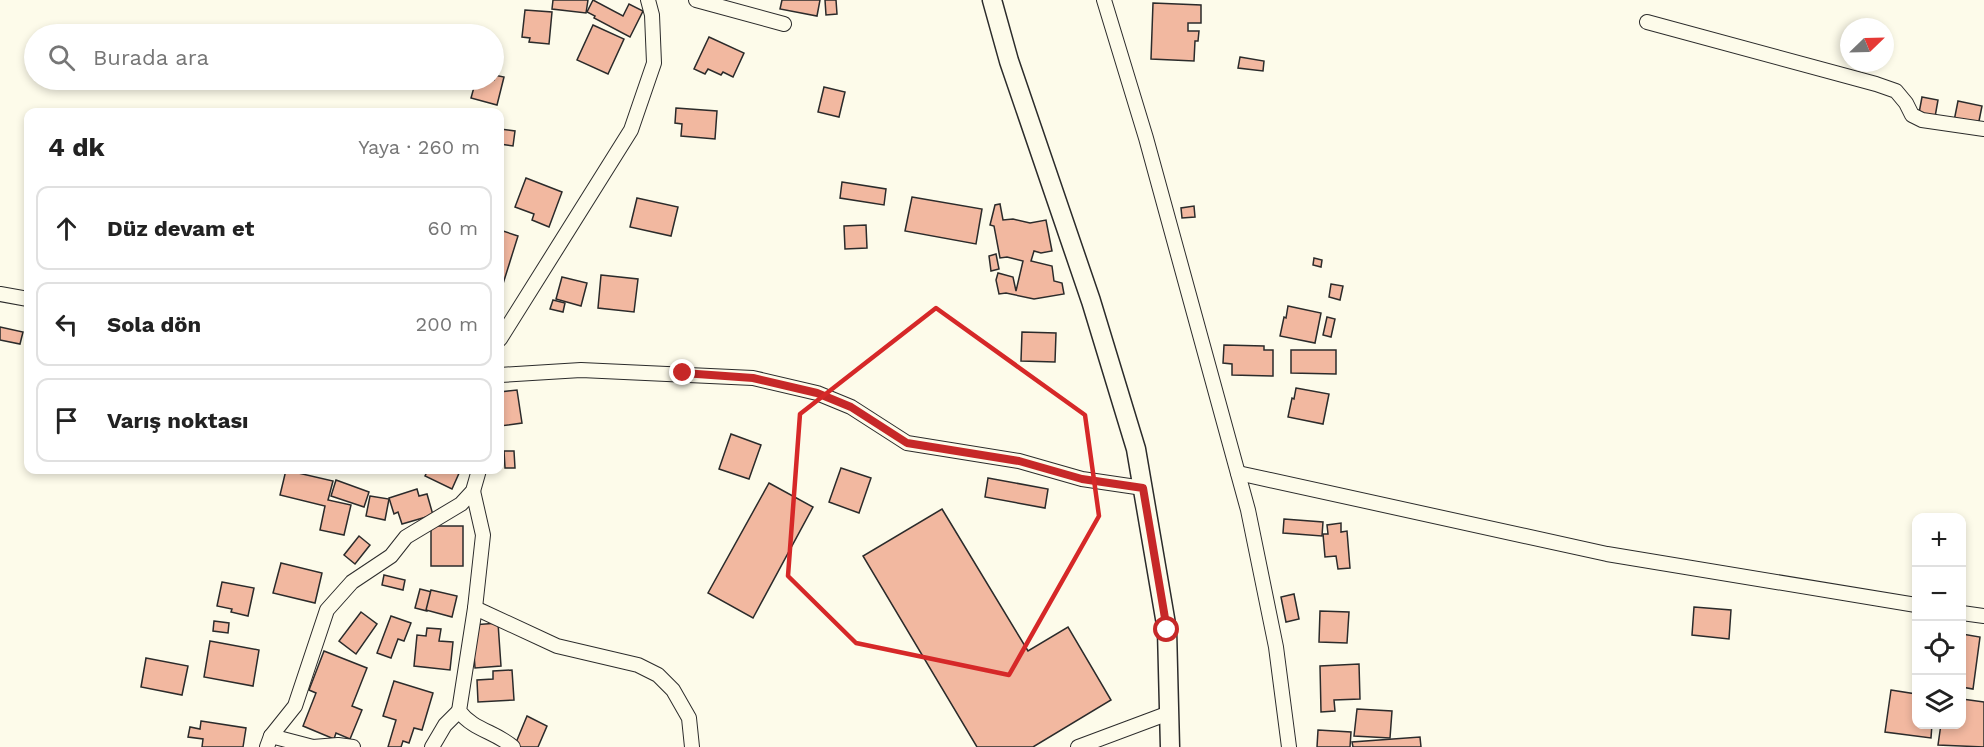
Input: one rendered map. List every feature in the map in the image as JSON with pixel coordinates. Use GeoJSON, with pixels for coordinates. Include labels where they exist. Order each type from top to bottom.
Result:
{"type":"FeatureCollection","features":[{"type":"Feature","properties":{"kind":"street"},"geometry":{"type":"LineString","coordinates":[[504,333],[631,129],[654,63],[652,15],[648,0]]}},
{"type":"Feature","properties":{"kind":"street"},"geometry":{"type":"LineString","coordinates":[[696,0],[784,24]]}},
{"type":"Feature","properties":{"kind":"street"},"geometry":{"type":"LineString","coordinates":[[992,0],[1009,60],[1091,301],[1136,449],[1167,630],[1170,747]]}},
{"type":"Feature","properties":{"kind":"street"},"geometry":{"type":"LineString","coordinates":[[1104,0],[1146,138],[1248,510],[1276,647],[1290,747]]}},
{"type":"Feature","properties":{"kind":"street"},"geometry":{"type":"LineString","coordinates":[[1647,22],[1876,84],[1896,91],[1912,115],[1922,120],[1984,129]]}},
{"type":"Feature","properties":{"kind":"street"},"geometry":{"type":"LineString","coordinates":[[0,294],[24,298]]}},
{"type":"Feature","properties":{"kind":"street"},"geometry":{"type":"LineString","coordinates":[[504,375],[581,370],[753,378],[817,393],[851,407],[907,443],[1019,461],[1082,479],[1143,488]]}},
{"type":"Feature","properties":{"kind":"street"},"geometry":{"type":"LineString","coordinates":[[1238,472],[1606,554],[1912,604]]}},
{"type":"Feature","properties":{"kind":"street"},"geometry":{"type":"LineString","coordinates":[[353,747],[338,745],[313,747],[269,741],[295,706],[327,610],[352,582],[390,556],[405,537],[461,504],[473,491],[478,474]]}},
{"type":"Feature","properties":{"kind":"street"},"geometry":{"type":"LineString","coordinates":[[432,747],[446,725],[459,711],[475,608],[483,535],[473,491]]}},
{"type":"Feature","properties":{"kind":"street"},"geometry":{"type":"LineString","coordinates":[[475,608],[557,646],[638,665],[658,675],[673,690],[689,718],[692,747]]}},
{"type":"Feature","properties":{"kind":"street"},"geometry":{"type":"LineString","coordinates":[[1966,614],[1984,616]]}},
{"type":"Feature","properties":{"kind":"street"},"geometry":{"type":"LineString","coordinates":[[459,711],[476,727],[506,741],[513,747]]}},
{"type":"Feature","properties":{"kind":"street"},"geometry":{"type":"LineString","coordinates":[[1078,747],[1169,712]]}},
{"type":"Feature","properties":{"kind":"highlighted area"},"geometry":{"type":"Polygon","coordinates":[[[936,308],[1085,415],[1099,516],[1009,675],[856,643],[788,576],[800,414],[936,308]]]}},
{"type":"Feature","properties":{"kind":"building"},"geometry":{"type":"Polygon","coordinates":[[[553,0],[588,0],[586,13],[552,9],[553,0]]]}},
{"type":"Feature","properties":{"kind":"building"},"geometry":{"type":"Polygon","coordinates":[[[593,0],[623,16],[629,4],[643,11],[630,37],[587,12],[593,0]]]}},
{"type":"Feature","properties":{"kind":"building"},"geometry":{"type":"Polygon","coordinates":[[[782,0],[820,0],[817,16],[780,9],[782,0]]]}},
{"type":"Feature","properties":{"kind":"building"},"geometry":{"type":"Polygon","coordinates":[[[825,0],[836,0],[837,14],[826,15],[825,0]]]}},
{"type":"Feature","properties":{"kind":"building"},"geometry":{"type":"Polygon","coordinates":[[[1153,3],[1201,5],[1201,23],[1188,23],[1188,31],[1199,31],[1198,41],[1195,41],[1194,61],[1151,59],[1153,3]]]}},
{"type":"Feature","properties":{"kind":"building"},"geometry":{"type":"Polygon","coordinates":[[[525,10],[552,12],[549,44],[529,42],[530,38],[522,37],[525,10]]]}},
{"type":"Feature","properties":{"kind":"building"},"geometry":{"type":"Polygon","coordinates":[[[593,25],[624,39],[608,74],[577,60],[593,25]]]}},
{"type":"Feature","properties":{"kind":"building"},"geometry":{"type":"Polygon","coordinates":[[[709,37],[744,53],[733,77],[723,72],[721,75],[708,69],[705,74],[694,69],[709,37]]]}},
{"type":"Feature","properties":{"kind":"building"},"geometry":{"type":"Polygon","coordinates":[[[1240,57],[1264,61],[1263,71],[1238,68],[1240,57]]]}},
{"type":"Feature","properties":{"kind":"building"},"geometry":{"type":"Polygon","coordinates":[[[824,87],[845,92],[839,117],[818,112],[824,87]]]}},
{"type":"Feature","properties":{"kind":"building"},"geometry":{"type":"Polygon","coordinates":[[[473,90],[501,90],[497,105],[471,98],[473,90]]]}},
{"type":"Feature","properties":{"kind":"building"},"geometry":{"type":"Polygon","coordinates":[[[1922,97],[1938,100],[1935,117],[1919,113],[1922,97]]]}},
{"type":"Feature","properties":{"kind":"building"},"geometry":{"type":"Polygon","coordinates":[[[1958,101],[1982,106],[1978,126],[1954,121],[1958,101]]]}},
{"type":"Feature","properties":{"kind":"building"},"geometry":{"type":"Polygon","coordinates":[[[676,108],[717,111],[715,139],[681,136],[682,124],[675,123],[676,108]]]}},
{"type":"Feature","properties":{"kind":"building"},"geometry":{"type":"Polygon","coordinates":[[[504,130],[515,131],[513,146],[504,145],[504,130]]]}},
{"type":"Feature","properties":{"kind":"building"},"geometry":{"type":"Polygon","coordinates":[[[526,178],[562,192],[549,227],[532,220],[534,214],[515,207],[526,178]]]}},
{"type":"Feature","properties":{"kind":"building"},"geometry":{"type":"Polygon","coordinates":[[[842,182],[886,189],[884,205],[840,198],[842,182]]]}},
{"type":"Feature","properties":{"kind":"building"},"geometry":{"type":"Polygon","coordinates":[[[912,197],[982,209],[976,244],[905,231],[912,197]]]}},
{"type":"Feature","properties":{"kind":"building"},"geometry":{"type":"Polygon","coordinates":[[[637,198],[678,207],[671,236],[630,227],[637,198]]]}},
{"type":"Feature","properties":{"kind":"building"},"geometry":{"type":"Polygon","coordinates":[[[1000,204],[1003,220],[1013,219],[1030,223],[1046,220],[1052,251],[1041,253],[1034,251],[1031,261],[1052,266],[1054,281],[1062,283],[1064,294],[1034,299],[1006,293],[999,294],[996,280],[998,273],[1013,277],[1016,291],[1023,261],[1007,257],[1000,258],[994,226],[990,225],[995,205],[1000,204]]]}},
{"type":"Feature","properties":{"kind":"building"},"geometry":{"type":"Polygon","coordinates":[[[1194,206],[1195,217],[1182,218],[1181,208],[1194,206]]]}},
{"type":"Feature","properties":{"kind":"building"},"geometry":{"type":"Polygon","coordinates":[[[866,225],[867,248],[845,249],[844,226],[866,225]]]}},
{"type":"Feature","properties":{"kind":"building"},"geometry":{"type":"Polygon","coordinates":[[[504,231],[518,236],[504,281],[504,231]]]}},
{"type":"Feature","properties":{"kind":"building"},"geometry":{"type":"Polygon","coordinates":[[[996,254],[999,269],[991,271],[989,256],[996,254]]]}},
{"type":"Feature","properties":{"kind":"building"},"geometry":{"type":"Polygon","coordinates":[[[1314,258],[1322,260],[1321,267],[1313,265],[1314,258]]]}},
{"type":"Feature","properties":{"kind":"building"},"geometry":{"type":"Polygon","coordinates":[[[601,275],[638,279],[634,312],[598,308],[601,275]]]}},
{"type":"Feature","properties":{"kind":"building"},"geometry":{"type":"Polygon","coordinates":[[[562,277],[587,283],[581,306],[556,299],[562,277]]]}},
{"type":"Feature","properties":{"kind":"building"},"geometry":{"type":"Polygon","coordinates":[[[1331,284],[1343,286],[1340,300],[1329,297],[1331,284]]]}},
{"type":"Feature","properties":{"kind":"building"},"geometry":{"type":"Polygon","coordinates":[[[553,300],[565,303],[563,312],[550,309],[553,300]]]}},
{"type":"Feature","properties":{"kind":"building"},"geometry":{"type":"Polygon","coordinates":[[[1288,306],[1321,313],[1315,343],[1280,336],[1288,306]]]}},
{"type":"Feature","properties":{"kind":"building"},"geometry":{"type":"Polygon","coordinates":[[[1327,317],[1335,319],[1331,337],[1323,335],[1327,317]]]}},
{"type":"Feature","properties":{"kind":"building"},"geometry":{"type":"Polygon","coordinates":[[[0,327],[23,332],[20,344],[0,340],[0,327]]]}},
{"type":"Feature","properties":{"kind":"building"},"geometry":{"type":"Polygon","coordinates":[[[1022,332],[1056,333],[1055,362],[1021,361],[1022,332]]]}},
{"type":"Feature","properties":{"kind":"building"},"geometry":{"type":"Polygon","coordinates":[[[1224,345],[1264,346],[1264,350],[1273,350],[1273,376],[1232,375],[1232,364],[1223,363],[1224,345]]]}},
{"type":"Feature","properties":{"kind":"building"},"geometry":{"type":"Polygon","coordinates":[[[1291,350],[1336,350],[1336,374],[1291,373],[1291,350]]]}},
{"type":"Feature","properties":{"kind":"building"},"geometry":{"type":"Polygon","coordinates":[[[1296,388],[1329,394],[1323,424],[1288,417],[1296,388]]]}},
{"type":"Feature","properties":{"kind":"building"},"geometry":{"type":"Polygon","coordinates":[[[517,390],[522,423],[504,425],[504,392],[517,390]]]}},
{"type":"Feature","properties":{"kind":"building"},"geometry":{"type":"Polygon","coordinates":[[[731,434],[761,445],[749,479],[719,469],[731,434]]]}},
{"type":"Feature","properties":{"kind":"building"},"geometry":{"type":"Polygon","coordinates":[[[504,451],[514,451],[515,468],[505,468],[504,451]]]}},
{"type":"Feature","properties":{"kind":"building"},"geometry":{"type":"Polygon","coordinates":[[[841,468],[871,478],[859,513],[829,502],[841,468]]]}},
{"type":"Feature","properties":{"kind":"building"},"geometry":{"type":"Polygon","coordinates":[[[285,474],[302,474],[333,481],[328,500],[351,505],[344,535],[320,530],[325,506],[280,495],[285,474]]]}},
{"type":"Feature","properties":{"kind":"building"},"geometry":{"type":"Polygon","coordinates":[[[426,474],[459,474],[452,489],[425,476],[426,474]]]}},
{"type":"Feature","properties":{"kind":"building"},"geometry":{"type":"Polygon","coordinates":[[[988,478],[1048,489],[1045,508],[985,497],[988,478]]]}},
{"type":"Feature","properties":{"kind":"building"},"geometry":{"type":"Polygon","coordinates":[[[336,480],[369,492],[364,507],[331,496],[336,480]]]}},
{"type":"Feature","properties":{"kind":"building"},"geometry":{"type":"Polygon","coordinates":[[[769,483],[813,507],[753,618],[708,593],[769,483]]]}},
{"type":"Feature","properties":{"kind":"building"},"geometry":{"type":"Polygon","coordinates":[[[417,489],[419,496],[427,494],[433,515],[402,524],[398,512],[394,514],[389,498],[417,489]]]}},
{"type":"Feature","properties":{"kind":"building"},"geometry":{"type":"Polygon","coordinates":[[[370,496],[389,499],[385,520],[366,516],[370,496]]]}},
{"type":"Feature","properties":{"kind":"building"},"geometry":{"type":"Polygon","coordinates":[[[942,509],[1028,651],[1068,627],[1111,700],[1033,747],[977,747],[863,556],[942,509]]]}},
{"type":"Feature","properties":{"kind":"building"},"geometry":{"type":"Polygon","coordinates":[[[1284,519],[1323,522],[1322,536],[1283,533],[1284,519]]]}},
{"type":"Feature","properties":{"kind":"building"},"geometry":{"type":"Polygon","coordinates":[[[1341,523],[1341,532],[1347,531],[1350,568],[1338,569],[1336,556],[1325,557],[1323,534],[1328,534],[1327,525],[1341,523]]]}},
{"type":"Feature","properties":{"kind":"building"},"geometry":{"type":"Polygon","coordinates":[[[431,526],[463,526],[463,566],[431,566],[431,526]]]}},
{"type":"Feature","properties":{"kind":"building"},"geometry":{"type":"Polygon","coordinates":[[[359,536],[370,545],[355,564],[344,555],[359,536]]]}},
{"type":"Feature","properties":{"kind":"building"},"geometry":{"type":"Polygon","coordinates":[[[281,563],[322,573],[315,603],[273,593],[281,563]]]}},
{"type":"Feature","properties":{"kind":"building"},"geometry":{"type":"Polygon","coordinates":[[[384,575],[405,580],[403,590],[382,585],[384,575]]]}},
{"type":"Feature","properties":{"kind":"building"},"geometry":{"type":"Polygon","coordinates":[[[222,582],[254,588],[248,616],[217,606],[222,582]]]}},
{"type":"Feature","properties":{"kind":"building"},"geometry":{"type":"Polygon","coordinates":[[[420,589],[432,592],[427,611],[415,608],[420,589]]]}},
{"type":"Feature","properties":{"kind":"building"},"geometry":{"type":"Polygon","coordinates":[[[431,590],[457,596],[452,617],[426,610],[431,590]]]}},
{"type":"Feature","properties":{"kind":"building"},"geometry":{"type":"Polygon","coordinates":[[[1294,594],[1299,619],[1286,622],[1281,597],[1294,594]]]}},
{"type":"Feature","properties":{"kind":"building"},"geometry":{"type":"Polygon","coordinates":[[[1694,607],[1731,610],[1729,639],[1692,635],[1694,607]]]}},
{"type":"Feature","properties":{"kind":"building"},"geometry":{"type":"Polygon","coordinates":[[[1320,611],[1349,612],[1347,643],[1319,642],[1320,611]]]}},
{"type":"Feature","properties":{"kind":"building"},"geometry":{"type":"Polygon","coordinates":[[[361,612],[377,624],[356,654],[339,641],[361,612]]]}},
{"type":"Feature","properties":{"kind":"building"},"geometry":{"type":"Polygon","coordinates":[[[391,616],[411,623],[404,641],[398,639],[391,658],[377,653],[391,616]]]}},
{"type":"Feature","properties":{"kind":"building"},"geometry":{"type":"Polygon","coordinates":[[[214,621],[229,623],[228,633],[213,631],[214,621]]]}},
{"type":"Feature","properties":{"kind":"building"},"geometry":{"type":"Polygon","coordinates":[[[498,623],[501,666],[475,668],[472,625],[498,623]]]}},
{"type":"Feature","properties":{"kind":"building"},"geometry":{"type":"Polygon","coordinates":[[[427,628],[441,629],[439,641],[453,642],[450,670],[414,666],[417,635],[426,636],[427,628]]]}},
{"type":"Feature","properties":{"kind":"building"},"geometry":{"type":"Polygon","coordinates":[[[1966,635],[1980,637],[1973,689],[1966,688],[1966,635]]]}},
{"type":"Feature","properties":{"kind":"building"},"geometry":{"type":"Polygon","coordinates":[[[210,641],[259,650],[253,686],[204,677],[210,641]]]}},
{"type":"Feature","properties":{"kind":"building"},"geometry":{"type":"Polygon","coordinates":[[[324,651],[367,668],[352,706],[362,710],[350,739],[336,733],[334,739],[303,726],[316,693],[309,690],[324,651]]]}},
{"type":"Feature","properties":{"kind":"building"},"geometry":{"type":"Polygon","coordinates":[[[146,658],[188,666],[182,695],[141,687],[146,658]]]}},
{"type":"Feature","properties":{"kind":"building"},"geometry":{"type":"Polygon","coordinates":[[[1359,664],[1360,699],[1334,700],[1335,711],[1321,712],[1320,666],[1359,664]]]}},
{"type":"Feature","properties":{"kind":"building"},"geometry":{"type":"Polygon","coordinates":[[[512,670],[514,700],[478,702],[477,680],[493,679],[493,671],[512,670]]]}},
{"type":"Feature","properties":{"kind":"building"},"geometry":{"type":"Polygon","coordinates":[[[394,681],[433,693],[422,730],[414,728],[409,743],[403,741],[401,747],[388,747],[396,720],[383,716],[394,681]]]}},
{"type":"Feature","properties":{"kind":"building"},"geometry":{"type":"Polygon","coordinates":[[[1891,690],[1912,693],[1912,729],[1932,729],[1931,738],[1885,732],[1891,690]]]}},
{"type":"Feature","properties":{"kind":"building"},"geometry":{"type":"Polygon","coordinates":[[[1966,700],[1984,702],[1984,747],[1938,745],[1940,729],[1966,729],[1966,700]]]}},
{"type":"Feature","properties":{"kind":"building"},"geometry":{"type":"Polygon","coordinates":[[[1357,709],[1392,711],[1390,738],[1354,736],[1357,709]]]}},
{"type":"Feature","properties":{"kind":"building"},"geometry":{"type":"Polygon","coordinates":[[[527,716],[547,726],[538,747],[515,745],[527,716]]]}},
{"type":"Feature","properties":{"kind":"building"},"geometry":{"type":"Polygon","coordinates":[[[201,721],[246,728],[243,747],[202,747],[203,739],[188,737],[190,727],[200,729],[201,721]]]}},
{"type":"Feature","properties":{"kind":"building"},"geometry":{"type":"Polygon","coordinates":[[[1318,730],[1351,732],[1350,747],[1317,747],[1318,730]]]}},
{"type":"Feature","properties":{"kind":"building"},"geometry":{"type":"Polygon","coordinates":[[[1420,737],[1421,747],[1353,747],[1352,742],[1420,737]]]}},
{"type":"Feature","properties":{"kind":"route"},"geometry":{"type":"LineString","coordinates":[[683,373],[753,378],[817,393],[851,407],[907,443],[1019,461],[1082,479],[1143,488],[1167,630]]}}]}
